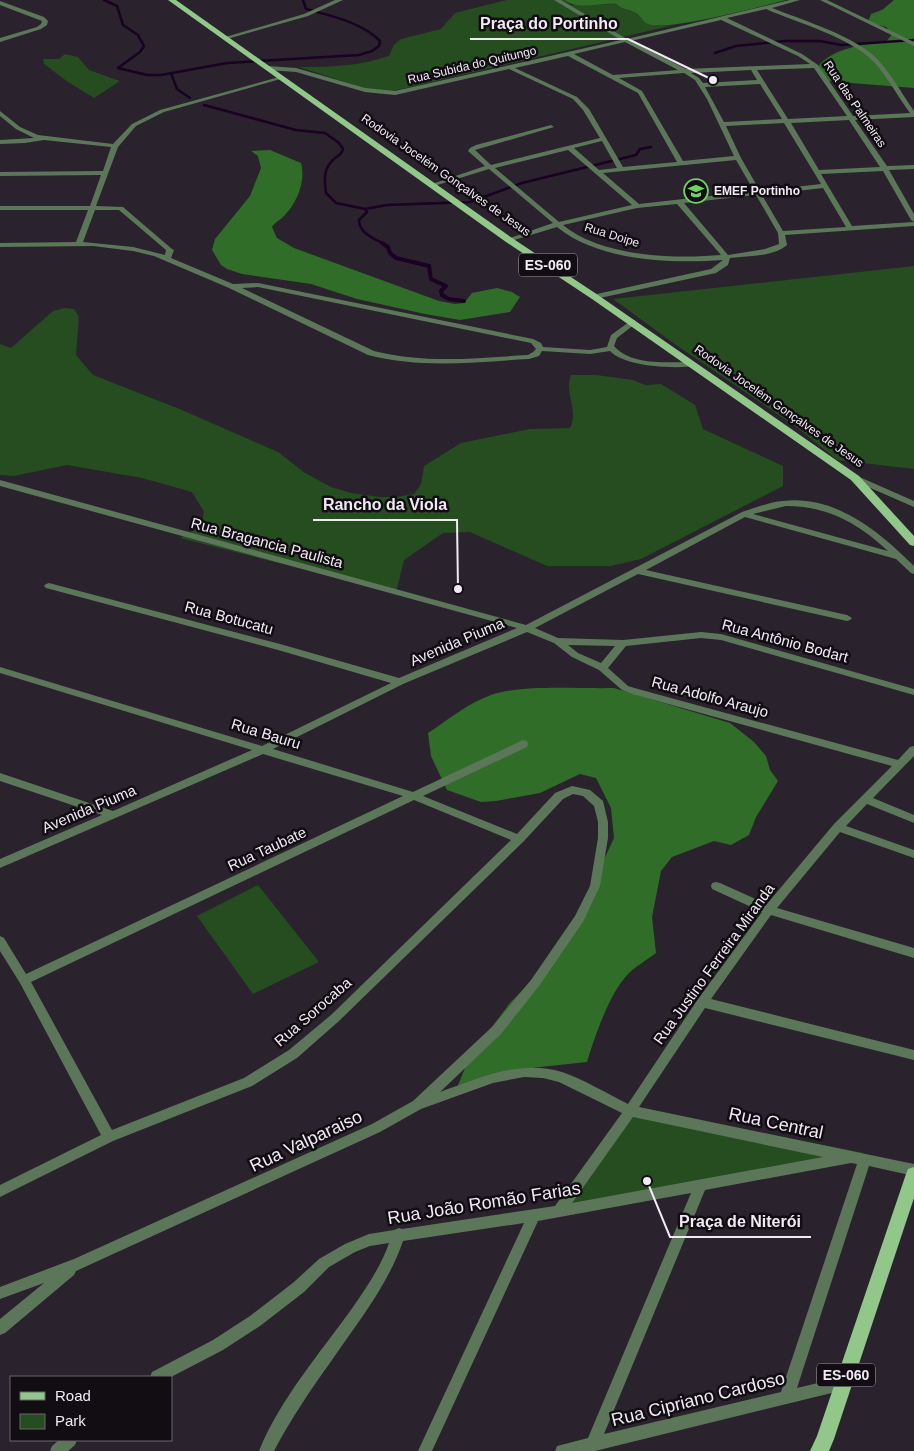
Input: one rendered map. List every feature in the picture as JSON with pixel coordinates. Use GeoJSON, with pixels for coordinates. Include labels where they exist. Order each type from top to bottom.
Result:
{"type":"FeatureCollection","features":[{"type":"Feature","properties":{"kind":"main road","name":"Rodovia Jocelém Gonçalves de Jesus"},"geometry":{"type":"LineString","coordinates":[[171,0],[510,240],[632,322],[855,478],[914,543]]}},
{"type":"Feature","properties":{"kind":"main road","name":"ES-060"},"geometry":{"type":"LineString","coordinates":[[823,1447],[914,1172]]}},
{"type":"Feature","properties":{"kind":"street"},"geometry":{"type":"LineString","coordinates":[[225,38],[306,15],[340,0]]}},
{"type":"Feature","properties":{"kind":"street"},"geometry":{"type":"LineString","coordinates":[[557,0],[627,41],[693,75],[723,124],[738,158],[781,233],[914,222]]}},
{"type":"Feature","properties":{"kind":"street","name":"Rua Subida do Quitungo"},"geometry":{"type":"LineString","coordinates":[[268,68],[302,71],[365,90],[382,93],[410,90],[797,0]]}},
{"type":"Feature","properties":{"kind":"street"},"geometry":{"type":"LineString","coordinates":[[824,0],[914,44]]}},
{"type":"Feature","properties":{"kind":"street"},"geometry":{"type":"LineString","coordinates":[[0,3],[42,18],[45,21],[44,25],[39,28],[0,40]]}},
{"type":"Feature","properties":{"kind":"street"},"geometry":{"type":"LineString","coordinates":[[0,8],[9,7]]}},
{"type":"Feature","properties":{"kind":"street"},"geometry":{"type":"LineString","coordinates":[[768,8],[845,41],[869,55],[876,61],[914,115]]}},
{"type":"Feature","properties":{"kind":"street","name":"Rua das Palmeiras"},"geometry":{"type":"LineString","coordinates":[[722,18],[800,55],[816,66],[885,169],[914,222]]}},
{"type":"Feature","properties":{"kind":"street"},"geometry":{"type":"LineString","coordinates":[[0,34],[8,37]]}},
{"type":"Feature","properties":{"kind":"street"},"geometry":{"type":"LineString","coordinates":[[569,54],[640,92],[681,163]]}},
{"type":"Feature","properties":{"kind":"street"},"geometry":{"type":"LineString","coordinates":[[613,77],[685,71],[816,66]]}},
{"type":"Feature","properties":{"kind":"street"},"geometry":{"type":"LineString","coordinates":[[510,67],[575,98],[586,109],[621,169]]}},
{"type":"Feature","properties":{"kind":"street"},"geometry":{"type":"LineString","coordinates":[[753,69],[788,122],[850,228]]}},
{"type":"Feature","properties":{"kind":"street"},"geometry":{"type":"LineString","coordinates":[[79,244],[116,146],[134,125],[155,113],[281,78]]}},
{"type":"Feature","properties":{"kind":"street"},"geometry":{"type":"LineString","coordinates":[[700,85],[761,82]]}},
{"type":"Feature","properties":{"kind":"street"},"geometry":{"type":"LineString","coordinates":[[0,113],[23,131],[43,138],[116,146]]}},
{"type":"Feature","properties":{"kind":"street"},"geometry":{"type":"LineString","coordinates":[[723,124],[914,115]]}},
{"type":"Feature","properties":{"kind":"street","name":"Rua Doipe"},"geometry":{"type":"LineString","coordinates":[[551,127],[472,148],[471,152],[558,224],[585,241],[623,253],[668,259],[727,258],[771,250],[783,245],[781,233]]}},
{"type":"Feature","properties":{"kind":"street"},"geometry":{"type":"LineString","coordinates":[[0,142],[43,138]]}},
{"type":"Feature","properties":{"kind":"street"},"geometry":{"type":"LineString","coordinates":[[432,185],[489,167],[604,139]]}},
{"type":"Feature","properties":{"kind":"street"},"geometry":{"type":"LineString","coordinates":[[570,148],[637,206]]}},
{"type":"Feature","properties":{"kind":"street"},"geometry":{"type":"LineString","coordinates":[[597,172],[738,158]]}},
{"type":"Feature","properties":{"kind":"street"},"geometry":{"type":"LineString","coordinates":[[816,172],[914,167]]}},
{"type":"Feature","properties":{"kind":"street"},"geometry":{"type":"LineString","coordinates":[[0,174],[105,173]]}},
{"type":"Feature","properties":{"kind":"street"},"geometry":{"type":"LineString","coordinates":[[510,240],[558,224],[637,206],[824,186]]}},
{"type":"Feature","properties":{"kind":"street"},"geometry":{"type":"LineString","coordinates":[[595,297],[713,271],[720,268],[727,261],[727,258],[680,202]]}},
{"type":"Feature","properties":{"kind":"street"},"geometry":{"type":"LineString","coordinates":[[0,208],[121,208],[170,250],[166,258]]}},
{"type":"Feature","properties":{"kind":"street"},"geometry":{"type":"LineString","coordinates":[[0,245],[79,244],[133,249],[166,258],[232,286],[372,353],[389,358],[427,362],[529,357],[536,354],[540,349]]}},
{"type":"Feature","properties":{"kind":"street"},"geometry":{"type":"LineString","coordinates":[[232,286],[258,285],[523,339],[536,342],[540,349]]}},
{"type":"Feature","properties":{"kind":"street"},"geometry":{"type":"LineString","coordinates":[[611,350],[611,340],[632,322]]}},
{"type":"Feature","properties":{"kind":"street"},"geometry":{"type":"LineString","coordinates":[[540,349],[590,352],[611,350],[618,356],[630,359],[674,365],[692,364]]}},
{"type":"Feature","properties":{"kind":"street"},"geometry":{"type":"LineString","coordinates":[[855,478],[914,504]]}},
{"type":"Feature","properties":{"kind":"street","name":"Rua Bragancia Paulista"},"geometry":{"type":"LineString","coordinates":[[0,483],[527,628]]}},
{"type":"Feature","properties":{"kind":"street","name":"Avenida Piuma"},"geometry":{"type":"LineString","coordinates":[[0,864],[265,749],[400,682],[527,628],[745,514],[772,505],[797,502],[828,508],[852,520],[900,557],[914,571]]}},
{"type":"Feature","properties":{"kind":"street"},"geometry":{"type":"LineString","coordinates":[[745,514],[900,557]]}},
{"type":"Feature","properties":{"kind":"street"},"geometry":{"type":"LineString","coordinates":[[639,571],[847,618]]}},
{"type":"Feature","properties":{"kind":"street","name":"Rua Botucatu"},"geometry":{"type":"LineString","coordinates":[[49,586],[280,647],[400,682]]}},
{"type":"Feature","properties":{"kind":"street","name":"Rua Adolfo Araujo"},"geometry":{"type":"LineString","coordinates":[[527,628],[557,641],[575,655],[602,668],[625,688],[635,692],[899,764]]}},
{"type":"Feature","properties":{"kind":"street","name":"Rua Antônio Bodart"},"geometry":{"type":"LineString","coordinates":[[557,641],[623,643],[701,635],[721,637],[914,692]]}},
{"type":"Feature","properties":{"kind":"street"},"geometry":{"type":"LineString","coordinates":[[602,668],[623,643]]}},
{"type":"Feature","properties":{"kind":"street","name":"Rua Bauru"},"geometry":{"type":"LineString","coordinates":[[0,670],[265,749],[414,796],[519,839]]}},
{"type":"Feature","properties":{"kind":"street","name":"Rua Taubate"},"geometry":{"type":"LineString","coordinates":[[24,980],[522,744]]}},
{"type":"Feature","properties":{"kind":"street","name":"Rua Justino Ferreira Miranda"},"geometry":{"type":"LineString","coordinates":[[559,1211],[630,1111],[702,1002],[769,910],[838,827],[914,750]]}},
{"type":"Feature","properties":{"kind":"street"},"geometry":{"type":"LineString","coordinates":[[0,777],[114,815]]}},
{"type":"Feature","properties":{"kind":"street","name":"Rua Sorocaba"},"geometry":{"type":"LineString","coordinates":[[0,1191],[110,1137],[248,1082],[293,1054],[335,1018],[566,791],[579,790],[586,792],[599,804],[603,822],[603,838],[594,886],[579,919],[530,990],[497,1030],[417,1105]]}},
{"type":"Feature","properties":{"kind":"street"},"geometry":{"type":"LineString","coordinates":[[865,800],[914,819]]}},
{"type":"Feature","properties":{"kind":"street"},"geometry":{"type":"LineString","coordinates":[[838,827],[914,854]]}},
{"type":"Feature","properties":{"kind":"street"},"geometry":{"type":"LineString","coordinates":[[716,886],[769,910],[914,954]]}},
{"type":"Feature","properties":{"kind":"street"},"geometry":{"type":"LineString","coordinates":[[0,941],[24,980],[110,1137]]}},
{"type":"Feature","properties":{"kind":"street"},"geometry":{"type":"LineString","coordinates":[[702,1002],[914,1055]]}},
{"type":"Feature","properties":{"kind":"street","name":"Rua Valparaiso"},"geometry":{"type":"LineString","coordinates":[[0,1293],[78,1264],[376,1128],[417,1105],[493,1078],[524,1072],[561,1077],[630,1111]]}},
{"type":"Feature","properties":{"kind":"street","name":"Rua Central"},"geometry":{"type":"LineString","coordinates":[[630,1111],[914,1172]]}},
{"type":"Feature","properties":{"kind":"street"},"geometry":{"type":"LineString","coordinates":[[787,1396],[859,1159]]}},
{"type":"Feature","properties":{"kind":"street","name":"Rua João Romão Farias"},"geometry":{"type":"LineString","coordinates":[[160,1376],[218,1345],[299,1287],[324,1263],[350,1248],[369,1240],[399,1234],[534,1216],[701,1185],[859,1159]]}},
{"type":"Feature","properties":{"kind":"street"},"geometry":{"type":"LineString","coordinates":[[592,1445],[701,1185]]}},
{"type":"Feature","properties":{"kind":"street"},"geometry":{"type":"LineString","coordinates":[[425,1451],[534,1216]]}},
{"type":"Feature","properties":{"kind":"street"},"geometry":{"type":"LineString","coordinates":[[266,1451],[304,1389],[366,1302],[392,1254],[399,1234]]}},
{"type":"Feature","properties":{"kind":"street"},"geometry":{"type":"LineString","coordinates":[[0,1328],[78,1264]]}},
{"type":"Feature","properties":{"kind":"street","name":"Rua Cipriano Cardoso"},"geometry":{"type":"LineString","coordinates":[[562,1451],[843,1384]]}},
{"type":"Feature","properties":{"kind":"street"},"geometry":{"type":"LineString","coordinates":[[57,1451],[69,1441]]}},
{"type":"Feature","properties":{"kind":"green space"},"geometry":{"type":"Polygon","coordinates":[[[507,0],[564,0],[571,5],[617,4],[623,9],[635,12],[644,21],[657,26],[674,25],[381,94],[299,67],[345,65],[389,56],[394,45],[401,39],[441,29],[455,13],[507,0]]]}},
{"type":"Feature","properties":{"kind":"green space"},"geometry":{"type":"Polygon","coordinates":[[[564,0],[786,0],[693,22],[658,26],[646,23],[636,13],[617,4],[583,6],[564,0]]]}},
{"type":"Feature","properties":{"kind":"green space"},"geometry":{"type":"Polygon","coordinates":[[[894,0],[914,0],[914,88],[826,81],[821,78],[819,65],[833,55],[850,48],[886,42],[892,34],[886,27],[868,22],[871,14],[882,10],[894,0]]]}},
{"type":"Feature","properties":{"kind":"green space"},"geometry":{"type":"Polygon","coordinates":[[[65,54],[78,57],[89,70],[120,81],[94,98],[44,64],[43,59],[59,59],[65,54]]]}},
{"type":"Feature","properties":{"kind":"green space"},"geometry":{"type":"Polygon","coordinates":[[[270,150],[301,163],[301,184],[293,205],[272,227],[277,238],[294,248],[439,301],[455,304],[464,303],[472,293],[497,288],[512,292],[520,297],[510,312],[460,320],[357,299],[311,284],[242,274],[227,269],[221,265],[212,250],[215,239],[250,196],[261,168],[258,156],[251,151],[270,150]]]}},
{"type":"Feature","properties":{"kind":"green space"},"geometry":{"type":"Polygon","coordinates":[[[914,266],[914,469],[837,460],[799,429],[676,345],[613,299],[914,266]]]}},
{"type":"Feature","properties":{"kind":"green space"},"geometry":{"type":"Polygon","coordinates":[[[65,308],[74,309],[79,317],[76,355],[93,375],[182,410],[278,452],[305,473],[331,487],[351,493],[379,497],[414,494],[421,484],[424,466],[461,443],[530,429],[570,428],[573,415],[569,388],[571,375],[596,375],[633,380],[645,385],[661,384],[695,405],[703,429],[783,466],[783,486],[641,559],[611,566],[547,566],[470,532],[443,533],[404,560],[396,593],[180,538],[201,526],[204,512],[192,492],[142,478],[67,465],[14,476],[0,475],[0,344],[11,348],[53,311],[65,308]]]}},
{"type":"Feature","properties":{"kind":"green space"},"geometry":{"type":"Polygon","coordinates":[[[535,688],[614,688],[730,723],[754,742],[766,756],[770,770],[778,781],[756,817],[749,835],[731,845],[714,841],[672,857],[661,871],[652,917],[656,953],[628,974],[621,982],[598,1028],[587,1062],[513,1070],[456,1090],[470,1056],[510,1003],[554,957],[581,909],[614,838],[611,808],[596,778],[580,774],[540,793],[481,802],[447,790],[431,756],[428,733],[474,702],[491,695],[519,689],[535,688]]]}},
{"type":"Feature","properties":{"kind":"green space"},"geometry":{"type":"Polygon","coordinates":[[[258,885],[319,962],[253,994],[197,916],[258,885]]]}},
{"type":"Feature","properties":{"kind":"green space"},"geometry":{"type":"Polygon","coordinates":[[[636,1108],[864,1153],[562,1209],[636,1108]]]}},
{"type":"Feature","properties":{"kind":"waterway"},"geometry":{"type":"LineString","coordinates":[[104,0],[117,6],[123,25],[138,35],[144,46],[140,52],[118,68],[147,75],[171,73]]}},
{"type":"Feature","properties":{"kind":"waterway"},"geometry":{"type":"LineString","coordinates":[[171,73],[227,63],[359,55],[372,51],[379,46],[380,41],[364,29],[345,20],[306,9],[303,0]]}},
{"type":"Feature","properties":{"kind":"waterway"},"geometry":{"type":"LineString","coordinates":[[715,53],[736,46],[785,41],[820,41],[841,45],[914,40]]}},
{"type":"Feature","properties":{"kind":"waterway"},"geometry":{"type":"LineString","coordinates":[[171,73],[177,89],[190,98]]}},
{"type":"Feature","properties":{"kind":"waterway"},"geometry":{"type":"LineString","coordinates":[[204,105],[296,130],[325,133],[339,143],[343,149],[326,170],[326,193],[336,203],[365,209]]}},
{"type":"Feature","properties":{"kind":"waterway"},"geometry":{"type":"LineString","coordinates":[[365,209],[387,205],[470,202],[522,183],[636,155],[640,149],[651,147]]}},
{"type":"Feature","properties":{"kind":"waterway"},"geometry":{"type":"LineString","coordinates":[[365,209],[367,212],[359,220],[361,228],[367,235],[384,244]]}},
{"type":"Feature","properties":{"kind":"waterway"},"geometry":{"type":"LineString","coordinates":[[382,243],[388,247],[390,253],[396,258],[429,266],[431,279],[446,286],[441,291],[442,295],[449,299],[464,301]]}},
{"type":"Feature","properties":{"kind":"place","name":"Praça do Portinho"},"geometry":{"type":"Point","coordinates":[713,80]}},
{"type":"Feature","properties":{"kind":"place","name":"EMEF Portinho"},"geometry":{"type":"Point","coordinates":[696,191]}},
{"type":"Feature","properties":{"kind":"place","name":"Rancho da Viola"},"geometry":{"type":"Point","coordinates":[458,589]}},
{"type":"Feature","properties":{"kind":"place","name":"Praça de Niterói"},"geometry":{"type":"Point","coordinates":[647,1181]}}]}
